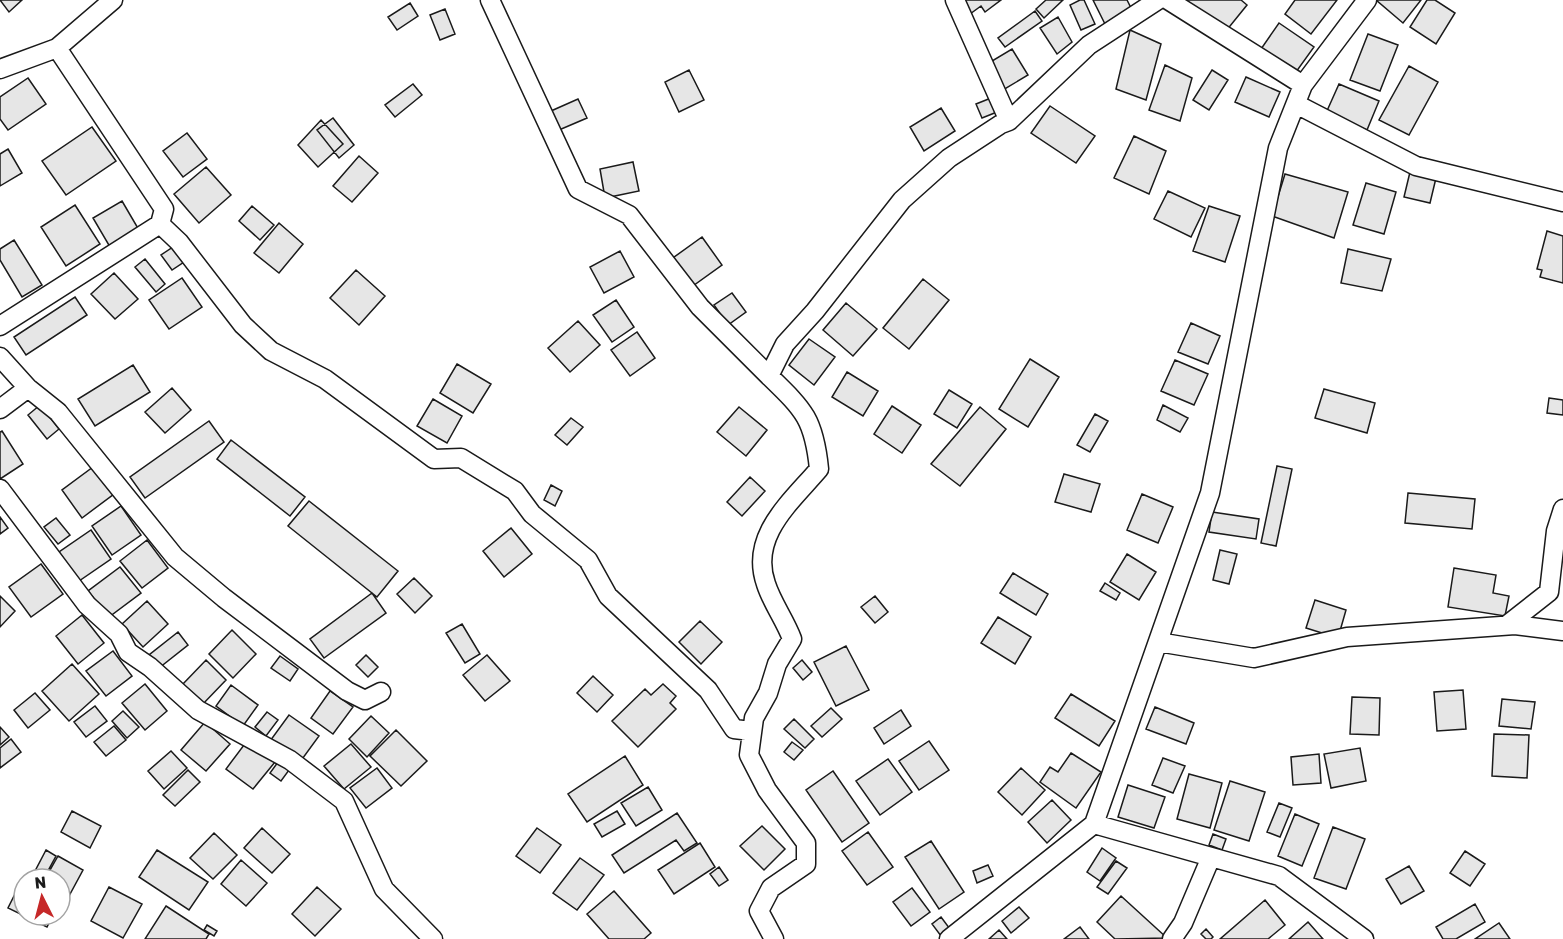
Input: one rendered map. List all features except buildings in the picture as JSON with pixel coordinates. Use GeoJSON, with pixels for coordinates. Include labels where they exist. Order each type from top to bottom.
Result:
{"type":"FeatureCollection","features":[{"type":"Feature","properties":{"kind":"street"},"geometry":{"type":"LineString","coordinates":[[0,69],[57,48],[113,0]]}},
{"type":"Feature","properties":{"kind":"street"},"geometry":{"type":"LineString","coordinates":[[490,0],[578,189],[629,214],[700,307],[803,409],[816,438],[819,469],[773,523],[764,539],[765,584],[792,639],[777,664],[768,693],[750,731],[749,755],[767,790],[806,843],[806,864],[771,888],[759,911],[774,939]]}},
{"type":"Feature","properties":{"kind":"street"},"geometry":{"type":"LineString","coordinates":[[955,0],[1009,121]]}},
{"type":"Feature","properties":{"kind":"street"},"geometry":{"type":"LineString","coordinates":[[769,376],[785,344],[815,310],[902,200],[949,158],[1000,124],[1009,121],[1082,50],[1155,0]]}},
{"type":"Feature","properties":{"kind":"street"},"geometry":{"type":"LineString","coordinates":[[1168,0],[1303,85]]}},
{"type":"Feature","properties":{"kind":"street"},"geometry":{"type":"LineString","coordinates":[[949,939],[1094,824],[1210,493],[1278,148],[1303,85],[1367,0]]}},
{"type":"Feature","properties":{"kind":"street"},"geometry":{"type":"LineString","coordinates":[[0,326],[160,224],[164,209],[57,48]]}},
{"type":"Feature","properties":{"kind":"street"},"geometry":{"type":"LineString","coordinates":[[1296,104],[1416,166],[1563,202]]}},
{"type":"Feature","properties":{"kind":"street"},"geometry":{"type":"LineString","coordinates":[[160,224],[179,242],[243,325],[271,351],[326,379],[434,459],[461,458],[515,490],[532,514],[588,560],[608,596],[708,690],[734,729],[750,731]]}},
{"type":"Feature","properties":{"kind":"street"},"geometry":{"type":"LineString","coordinates":[[0,357],[28,388],[58,412],[175,557],[347,691],[365,700],[381,692]]}},
{"type":"Feature","properties":{"kind":"street"},"geometry":{"type":"LineString","coordinates":[[0,409],[28,388]]}},
{"type":"Feature","properties":{"kind":"street"},"geometry":{"type":"LineString","coordinates":[[0,489],[87,604],[119,634],[128,652],[150,667],[198,710],[290,760],[344,801],[384,889],[433,939]]}},
{"type":"Feature","properties":{"kind":"street"},"geometry":{"type":"LineString","coordinates":[[1507,625],[1549,592],[1556,531],[1563,509]]}},
{"type":"Feature","properties":{"kind":"street"},"geometry":{"type":"LineString","coordinates":[[1158,642],[1254,657],[1347,637],[1507,625],[1563,631]]}},
{"type":"Feature","properties":{"kind":"street"},"geometry":{"type":"LineString","coordinates":[[1094,824],[1279,876],[1364,939]]}},
{"type":"Feature","properties":{"kind":"street"},"geometry":{"type":"LineString","coordinates":[[1172,939],[1184,924],[1211,857]]}}]}
